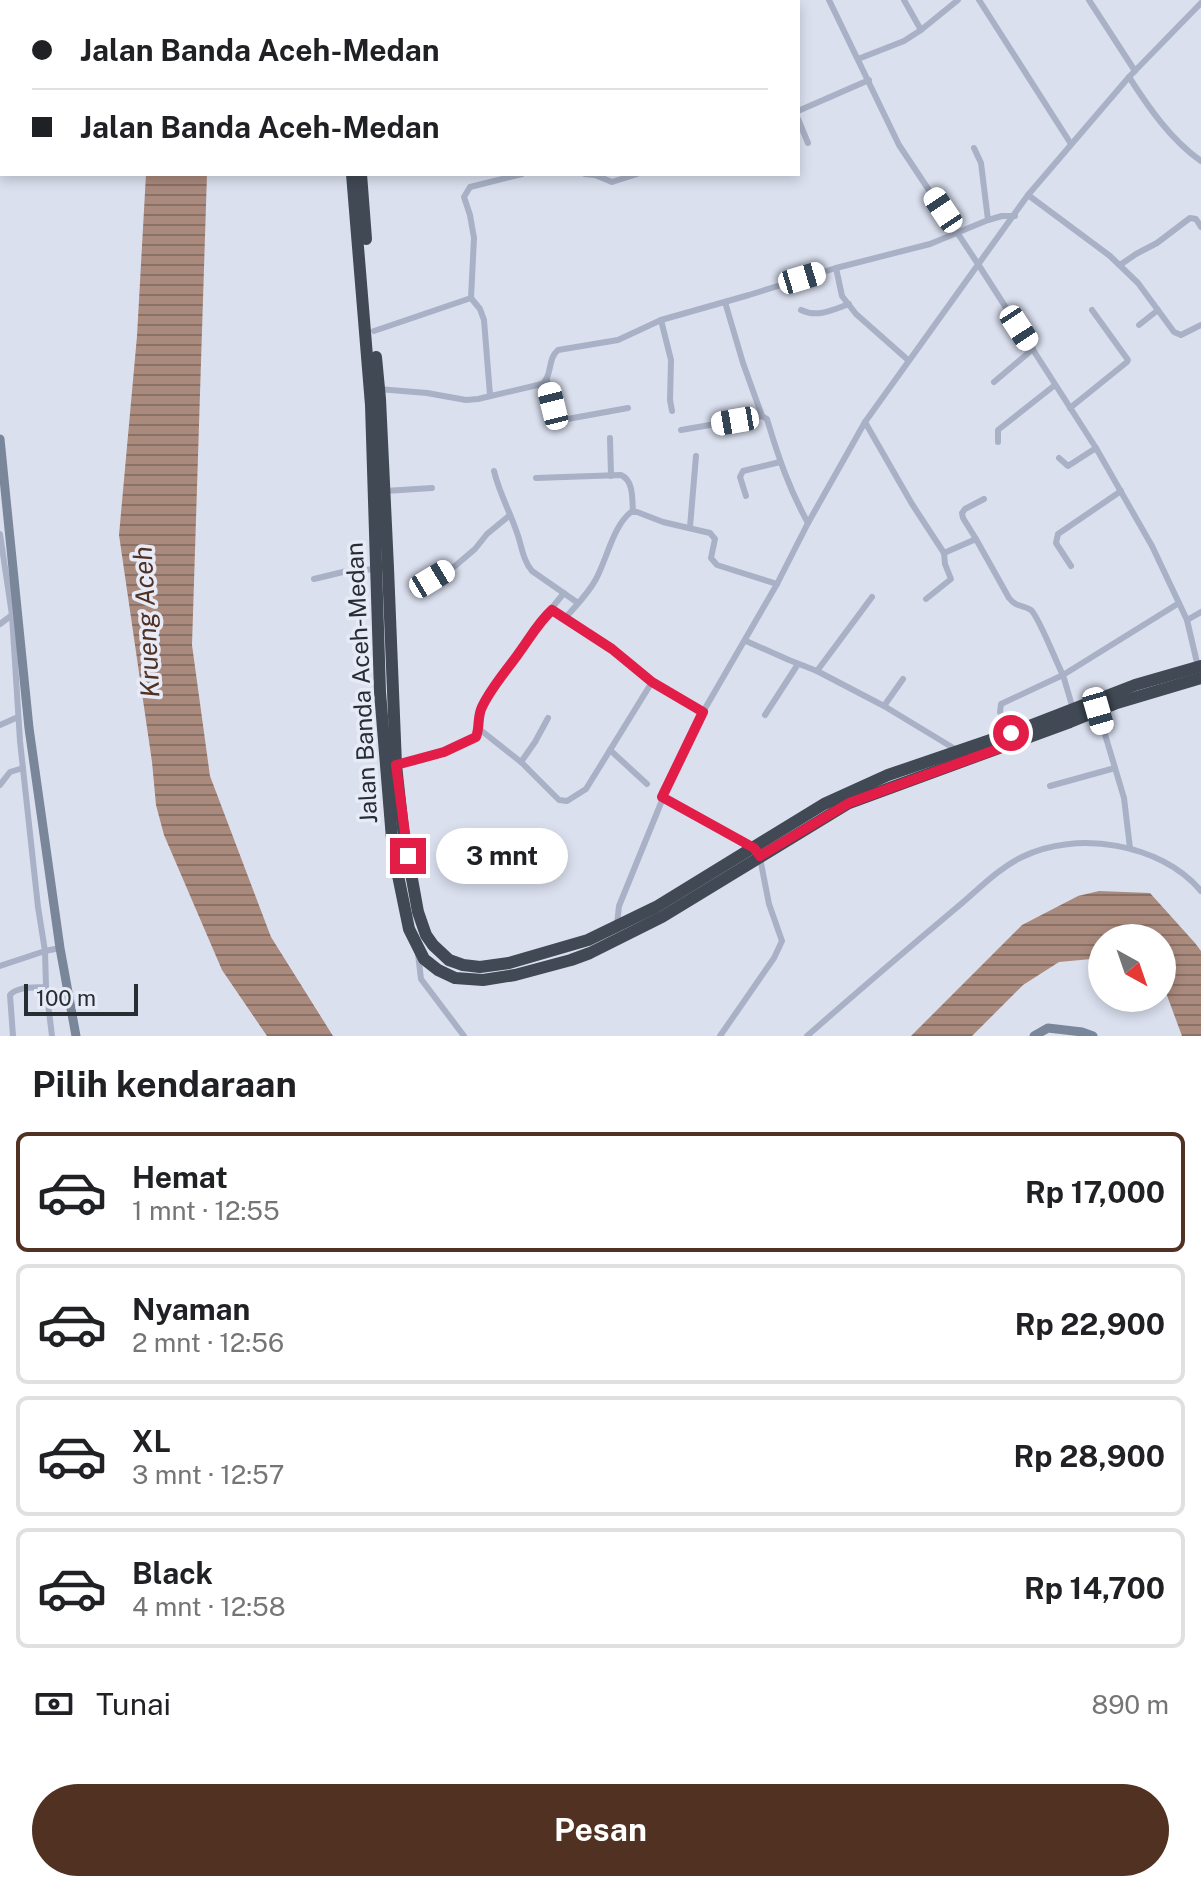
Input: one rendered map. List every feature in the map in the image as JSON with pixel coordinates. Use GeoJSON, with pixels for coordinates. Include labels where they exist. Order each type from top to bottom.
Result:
{"type":"FeatureCollection","features":[{"type":"Feature","properties":{"kind":"highway","name":"Jalan Banda Aceh-Medan"},"geometry":{"type":"LineString","coordinates":[[352,176],[403,829],[418,912],[426,935],[449,960],[480,967],[509,963],[588,940],[849,803],[1135,685],[1200,670]]}},
{"type":"Feature","properties":{"kind":"highway","name":"Jalan Banda Aceh-Medan"},"geometry":{"type":"LineString","coordinates":[[361,176],[385,491],[380,692],[393,851],[409,929],[424,959],[438,970],[455,978],[483,980],[515,975],[590,953],[662,917],[824,804],[888,775],[957,751],[1012,738],[1098,711],[1200,670]]}},
{"type":"Feature","properties":{"kind":"street"},"geometry":{"type":"LineString","coordinates":[[829,0],[899,145],[1096,448],[1152,546],[1187,620],[1200,670]]}},
{"type":"Feature","properties":{"kind":"street"},"geometry":{"type":"LineString","coordinates":[[904,0],[921,30]]}},
{"type":"Feature","properties":{"kind":"street"},"geometry":{"type":"LineString","coordinates":[[858,59],[890,47],[921,30],[958,0]]}},
{"type":"Feature","properties":{"kind":"street"},"geometry":{"type":"LineString","coordinates":[[979,0],[1071,144]]}},
{"type":"Feature","properties":{"kind":"street"},"geometry":{"type":"LineString","coordinates":[[1089,0],[1135,71]]}},
{"type":"Feature","properties":{"kind":"street"},"geometry":{"type":"LineString","coordinates":[[617,926],[619,906],[662,797],[703,712],[746,641],[865,422],[1028,195],[1129,77],[1201,3]]}},
{"type":"Feature","properties":{"kind":"street"},"geometry":{"type":"LineString","coordinates":[[1129,77],[1172,135],[1201,161]]}},
{"type":"Feature","properties":{"kind":"street"},"geometry":{"type":"LineString","coordinates":[[800,110],[869,80]]}},
{"type":"Feature","properties":{"kind":"street"},"geometry":{"type":"LineString","coordinates":[[800,124],[808,143]]}},
{"type":"Feature","properties":{"kind":"street"},"geometry":{"type":"LineString","coordinates":[[974,148],[981,163],[988,220]]}},
{"type":"Feature","properties":{"kind":"street"},"geometry":{"type":"LineString","coordinates":[[471,298],[474,238],[464,195],[470,187],[514,176]]}},
{"type":"Feature","properties":{"kind":"street"},"geometry":{"type":"LineString","coordinates":[[597,176],[612,182],[631,176]]}},
{"type":"Feature","properties":{"kind":"street"},"geometry":{"type":"LineString","coordinates":[[1028,195],[1120,265],[1138,283],[1174,332],[1181,335],[1201,325]]}},
{"type":"Feature","properties":{"kind":"street"},"geometry":{"type":"LineString","coordinates":[[628,408],[562,420],[555,417],[547,380],[552,356],[558,350],[618,340],[661,320],[836,268],[930,244],[988,220],[1015,216]]}},
{"type":"Feature","properties":{"kind":"street"},"geometry":{"type":"LineString","coordinates":[[1120,265],[1190,218],[1196,219],[1201,227]]}},
{"type":"Feature","properties":{"kind":"street"},"geometry":{"type":"LineString","coordinates":[[836,268],[842,296],[856,314],[908,360]]}},
{"type":"Feature","properties":{"kind":"street"},"geometry":{"type":"LineString","coordinates":[[374,331],[471,298]]}},
{"type":"Feature","properties":{"kind":"street"},"geometry":{"type":"LineString","coordinates":[[471,298],[477,303],[484,320],[490,395]]}},
{"type":"Feature","properties":{"kind":"street"},"geometry":{"type":"LineString","coordinates":[[725,302],[762,416],[767,419],[780,462],[808,523]]}},
{"type":"Feature","properties":{"kind":"street"},"geometry":{"type":"LineString","coordinates":[[801,310],[814,313],[849,304]]}},
{"type":"Feature","properties":{"kind":"street"},"geometry":{"type":"LineString","coordinates":[[1070,408],[1128,360],[1092,310]]}},
{"type":"Feature","properties":{"kind":"street"},"geometry":{"type":"LineString","coordinates":[[1139,325],[1158,310]]}},
{"type":"Feature","properties":{"kind":"street"},"geometry":{"type":"LineString","coordinates":[[661,320],[671,360],[672,411]]}},
{"type":"Feature","properties":{"kind":"street"},"geometry":{"type":"LineString","coordinates":[[994,382],[1033,349]]}},
{"type":"Feature","properties":{"kind":"street"},"geometry":{"type":"LineString","coordinates":[[378,389],[466,400],[542,384],[547,380]]}},
{"type":"Feature","properties":{"kind":"street"},"geometry":{"type":"LineString","coordinates":[[998,442],[998,430],[1055,385]]}},
{"type":"Feature","properties":{"kind":"street"},"geometry":{"type":"LineString","coordinates":[[681,430],[762,416]]}},
{"type":"Feature","properties":{"kind":"street"},"geometry":{"type":"LineString","coordinates":[[865,422],[944,553],[951,579],[926,599]]}},
{"type":"Feature","properties":{"kind":"street"},"geometry":{"type":"LineString","coordinates":[[610,438],[611,476]]}},
{"type":"Feature","properties":{"kind":"street"},"geometry":{"type":"LineString","coordinates":[[0,439],[29,728],[60,948],[76,1036]]}},
{"type":"Feature","properties":{"kind":"street"},"geometry":{"type":"LineString","coordinates":[[1059,458],[1068,466],[1096,448]]}},
{"type":"Feature","properties":{"kind":"street"},"geometry":{"type":"LineString","coordinates":[[690,527],[696,456]]}},
{"type":"Feature","properties":{"kind":"street"},"geometry":{"type":"LineString","coordinates":[[746,496],[740,477],[743,471],[780,462]]}},
{"type":"Feature","properties":{"kind":"street"},"geometry":{"type":"LineString","coordinates":[[494,471],[527,565],[578,603]]}},
{"type":"Feature","properties":{"kind":"street"},"geometry":{"type":"LineString","coordinates":[[536,478],[621,475],[631,487],[633,512]]}},
{"type":"Feature","properties":{"kind":"street"},"geometry":{"type":"LineString","coordinates":[[385,491],[432,488]]}},
{"type":"Feature","properties":{"kind":"street"},"geometry":{"type":"LineString","coordinates":[[1071,566],[1056,543],[1058,534],[1121,491]]}},
{"type":"Feature","properties":{"kind":"street"},"geometry":{"type":"LineString","coordinates":[[984,499],[965,509],[963,518],[1009,598],[1016,606],[1034,613],[1063,675],[1073,709]]}},
{"type":"Feature","properties":{"kind":"street"},"geometry":{"type":"LineString","coordinates":[[564,619],[595,579],[621,523],[633,512],[713,535],[715,542],[711,558],[717,565],[777,584]]}},
{"type":"Feature","properties":{"kind":"street"},"geometry":{"type":"LineString","coordinates":[[413,590],[455,566],[510,515]]}},
{"type":"Feature","properties":{"kind":"street"},"geometry":{"type":"LineString","coordinates":[[0,534],[12,615],[18,717],[52,1036]]}},
{"type":"Feature","properties":{"kind":"street"},"geometry":{"type":"LineString","coordinates":[[944,553],[976,539]]}},
{"type":"Feature","properties":{"kind":"street"},"geometry":{"type":"LineString","coordinates":[[314,579],[347,571],[382,569]]}},
{"type":"Feature","properties":{"kind":"street"},"geometry":{"type":"LineString","coordinates":[[396,765],[444,752],[477,736],[478,716],[487,697],[532,632],[564,593]]}},
{"type":"Feature","properties":{"kind":"street"},"geometry":{"type":"LineString","coordinates":[[817,671],[872,597]]}},
{"type":"Feature","properties":{"kind":"street"},"geometry":{"type":"LineString","coordinates":[[1012,738],[1000,712],[1001,704],[1063,675],[1179,603]]}},
{"type":"Feature","properties":{"kind":"street"},"geometry":{"type":"LineString","coordinates":[[552,610],[612,649],[652,682],[703,712]]}},
{"type":"Feature","properties":{"kind":"street"},"geometry":{"type":"LineString","coordinates":[[1187,620],[1201,612]]}},
{"type":"Feature","properties":{"kind":"street"},"geometry":{"type":"LineString","coordinates":[[0,624],[12,615]]}},
{"type":"Feature","properties":{"kind":"street"},"geometry":{"type":"LineString","coordinates":[[746,641],[817,671],[884,706],[957,751]]}},
{"type":"Feature","properties":{"kind":"street"},"geometry":{"type":"LineString","coordinates":[[765,715],[798,664]]}},
{"type":"Feature","properties":{"kind":"street"},"geometry":{"type":"LineString","coordinates":[[884,706],[903,679]]}},
{"type":"Feature","properties":{"kind":"street"},"geometry":{"type":"LineString","coordinates":[[478,728],[521,762],[559,800],[567,801],[586,789],[652,682]]}},
{"type":"Feature","properties":{"kind":"street"},"geometry":{"type":"LineString","coordinates":[[1098,711],[1124,798],[1130,848]]}},
{"type":"Feature","properties":{"kind":"street"},"geometry":{"type":"LineString","coordinates":[[0,725],[18,717]]}},
{"type":"Feature","properties":{"kind":"street"},"geometry":{"type":"LineString","coordinates":[[521,762],[548,718]]}},
{"type":"Feature","properties":{"kind":"street"},"geometry":{"type":"LineString","coordinates":[[610,750],[647,784]]}},
{"type":"Feature","properties":{"kind":"street"},"geometry":{"type":"LineString","coordinates":[[0,785],[10,772],[23,768]]}},
{"type":"Feature","properties":{"kind":"street"},"geometry":{"type":"LineString","coordinates":[[1050,786],[1115,768]]}},
{"type":"Feature","properties":{"kind":"street"},"geometry":{"type":"LineString","coordinates":[[662,797],[757,852],[769,904],[782,941],[774,958],[720,1036]]}},
{"type":"Feature","properties":{"kind":"street"},"geometry":{"type":"LineString","coordinates":[[807,1036],[1013,862],[1035,851],[1069,844],[1097,843],[1130,848],[1180,870],[1201,891]]}},
{"type":"Feature","properties":{"kind":"street"},"geometry":{"type":"LineString","coordinates":[[0,966],[60,948]]}},
{"type":"Feature","properties":{"kind":"street"},"geometry":{"type":"LineString","coordinates":[[418,949],[421,979],[464,1036]]}},
{"type":"Feature","properties":{"kind":"street"},"geometry":{"type":"LineString","coordinates":[[13,1036],[10,995],[19,989],[46,987]]}},
{"type":"Feature","properties":{"kind":"street"},"geometry":{"type":"LineString","coordinates":[[1034,1036],[1048,1028],[1093,1036]]}},
{"type":"Feature","properties":{"kind":"water","name":"Krueng Aceh"},"geometry":{"type":"Polygon","coordinates":[[[146,176],[207,176],[192,645],[210,776],[271,937],[333,1036],[267,1036],[222,970],[164,835],[156,805],[119,535],[137,336],[146,176]]]}},
{"type":"Feature","properties":{"kind":"water"},"geometry":{"type":"Polygon","coordinates":[[[1099,891],[1150,893],[1195,943],[1201,951],[1201,1036],[1182,1036],[1173,1012],[1176,1012],[1176,924],[1088,924],[1088,959],[1059,962],[1023,985],[972,1036],[911,1036],[1022,925],[1078,896],[1099,891]]]}},
{"type":"Feature","properties":{"kind":"route"},"geometry":{"type":"LineString","coordinates":[[408,856],[396,765],[444,752],[476,737],[478,716],[487,697],[532,632],[552,610],[612,649],[652,682],[703,712],[662,797],[754,848],[760,856],[849,803],[1014,743],[1011,733]]}}]}
